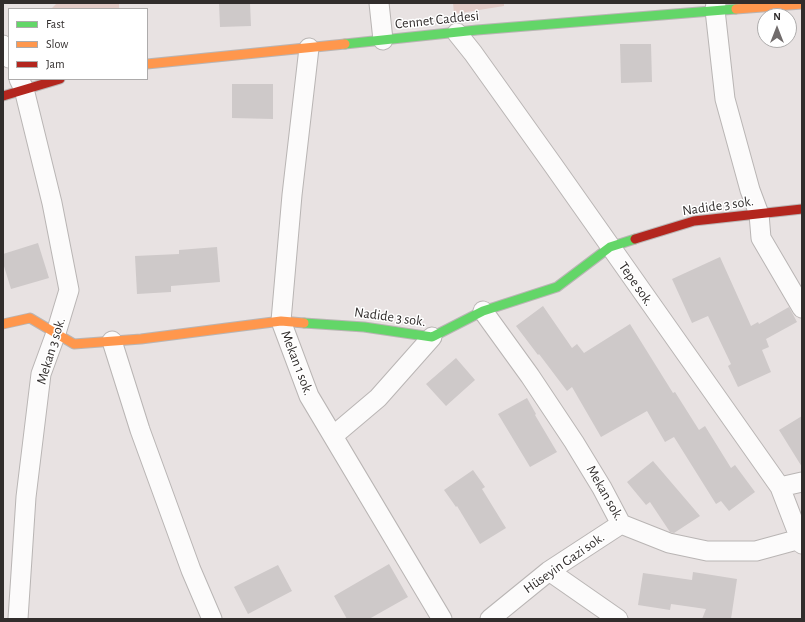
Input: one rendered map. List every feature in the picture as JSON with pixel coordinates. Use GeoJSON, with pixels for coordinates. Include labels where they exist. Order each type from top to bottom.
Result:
{"type":"FeatureCollection","features":[{"type":"Feature","properties":{"kind":"street"},"geometry":{"type":"LineString","coordinates":[[379,3],[383,40]]}},
{"type":"Feature","properties":{"kind":"street","name":"Cennet Caddesi"},"geometry":{"type":"LineString","coordinates":[[148,64],[716,6],[802,4]]}},
{"type":"Feature","properties":{"kind":"street"},"geometry":{"type":"LineString","coordinates":[[716,6],[725,99],[750,190],[759,214],[761,238],[802,308]]}},
{"type":"Feature","properties":{"kind":"street","name":"Tepe sok."},"geometry":{"type":"LineString","coordinates":[[457,33],[553,165],[780,487],[801,541]]}},
{"type":"Feature","properties":{"kind":"street"},"geometry":{"type":"LineString","coordinates":[[3,45],[8,56]]}},
{"type":"Feature","properties":{"kind":"street","name":"Mekan 1 sok."},"geometry":{"type":"LineString","coordinates":[[309,48],[292,195],[281,321],[309,396],[442,619]]}},
{"type":"Feature","properties":{"kind":"street"},"geometry":{"type":"LineString","coordinates":[[3,96],[21,84],[52,80]]}},
{"type":"Feature","properties":{"kind":"street","name":"Mekan 3 sok."},"geometry":{"type":"LineString","coordinates":[[18,619],[26,497],[41,374],[56,333],[69,290],[52,203],[21,84]]}},
{"type":"Feature","properties":{"kind":"street","name":"Nadide 3 sok."},"geometry":{"type":"LineString","coordinates":[[3,324],[30,318],[74,344],[142,339],[281,321],[364,327],[432,337],[484,311],[557,287],[610,247],[694,221],[802,209]]}},
{"type":"Feature","properties":{"kind":"street","name":"Mekan sok."},"geometry":{"type":"LineString","coordinates":[[484,311],[574,442],[602,488],[621,524],[669,543],[707,551],[756,551],[801,541]]}},
{"type":"Feature","properties":{"kind":"street"},"geometry":{"type":"LineString","coordinates":[[333,436],[378,398],[432,337]]}},
{"type":"Feature","properties":{"kind":"street"},"geometry":{"type":"LineString","coordinates":[[112,341],[143,438],[191,570],[212,619]]}},
{"type":"Feature","properties":{"kind":"street"},"geometry":{"type":"LineString","coordinates":[[780,487],[802,482]]}},
{"type":"Feature","properties":{"kind":"street","name":"Hüseyin Gazi sok."},"geometry":{"type":"LineString","coordinates":[[490,619],[549,571],[621,524]]}},
{"type":"Feature","properties":{"kind":"street"},"geometry":{"type":"LineString","coordinates":[[549,571],[618,619]]}},
{"type":"Feature","properties":{"kind":"shaded area"},"geometry":{"type":"Polygon","coordinates":[[[57,3],[119,3],[119,8],[52,8],[57,3]]]}},
{"type":"Feature","properties":{"kind":"shaded area"},"geometry":{"type":"Polygon","coordinates":[[[453,3],[504,3],[504,6],[454,14],[453,3]]]}},
{"type":"Feature","properties":{"kind":"building"},"geometry":{"type":"Polygon","coordinates":[[[219,3],[250,3],[251,26],[220,27],[219,3]]]}},
{"type":"Feature","properties":{"kind":"building"},"geometry":{"type":"Polygon","coordinates":[[[620,44],[651,44],[652,82],[621,83],[620,44]]]}},
{"type":"Feature","properties":{"kind":"building"},"geometry":{"type":"Polygon","coordinates":[[[232,84],[273,84],[273,119],[232,118],[232,84]]]}},
{"type":"Feature","properties":{"kind":"building"},"geometry":{"type":"Polygon","coordinates":[[[38,243],[49,278],[11,289],[3,263],[3,254],[38,243]]]}},
{"type":"Feature","properties":{"kind":"building"},"geometry":{"type":"Polygon","coordinates":[[[217,247],[220,282],[171,286],[171,292],[137,294],[135,256],[179,254],[179,250],[217,247]]]}},
{"type":"Feature","properties":{"kind":"building"},"geometry":{"type":"Polygon","coordinates":[[[720,257],[751,326],[758,322],[759,324],[789,307],[797,322],[766,339],[769,347],[762,350],[771,372],[738,387],[728,366],[731,364],[708,316],[692,323],[672,279],[720,257]]]}},
{"type":"Feature","properties":{"kind":"building"},"geometry":{"type":"Polygon","coordinates":[[[543,306],[572,348],[577,344],[584,353],[630,324],[673,393],[675,392],[699,430],[705,426],[731,468],[735,465],[755,492],[729,511],[721,501],[716,504],[674,437],[665,442],[647,411],[601,437],[572,387],[567,391],[516,326],[543,306]]]}},
{"type":"Feature","properties":{"kind":"building"},"geometry":{"type":"Polygon","coordinates":[[[456,358],[475,380],[446,406],[426,384],[456,358]]]}},
{"type":"Feature","properties":{"kind":"building"},"geometry":{"type":"Polygon","coordinates":[[[527,398],[536,414],[535,415],[557,452],[530,467],[498,414],[527,398]]]}},
{"type":"Feature","properties":{"kind":"building"},"geometry":{"type":"Polygon","coordinates":[[[802,416],[802,467],[779,430],[802,416]]]}},
{"type":"Feature","properties":{"kind":"building"},"geometry":{"type":"Polygon","coordinates":[[[653,461],[700,516],[674,533],[670,532],[650,502],[646,505],[627,482],[653,461]]]}},
{"type":"Feature","properties":{"kind":"building"},"geometry":{"type":"Polygon","coordinates":[[[473,470],[485,487],[482,489],[506,528],[480,544],[457,506],[456,507],[444,490],[473,470]]]}},
{"type":"Feature","properties":{"kind":"building"},"geometry":{"type":"Polygon","coordinates":[[[389,564],[408,597],[369,619],[347,619],[334,596],[389,564]]]}},
{"type":"Feature","properties":{"kind":"building"},"geometry":{"type":"Polygon","coordinates":[[[278,565],[292,591],[248,614],[234,587],[278,565]]]}},
{"type":"Feature","properties":{"kind":"building"},"geometry":{"type":"Polygon","coordinates":[[[693,572],[737,579],[731,619],[702,619],[706,609],[671,604],[670,610],[638,605],[643,573],[692,580],[693,572]]]}},
{"type":"Feature","properties":{"kind":"traffic: fast"},"geometry":{"type":"LineString","coordinates":[[345,44],[477,30],[736,9]]}},
{"type":"Feature","properties":{"kind":"traffic: fast"},"geometry":{"type":"LineString","coordinates":[[304,323],[364,327],[432,337],[483,311],[557,287],[610,247],[635,239]]}},
{"type":"Feature","properties":{"kind":"traffic: slow"},"geometry":{"type":"LineString","coordinates":[[736,9],[802,4]]}},
{"type":"Feature","properties":{"kind":"traffic: slow"},"geometry":{"type":"LineString","coordinates":[[148,64],[345,44]]}},
{"type":"Feature","properties":{"kind":"traffic: slow"},"geometry":{"type":"LineString","coordinates":[[3,324],[30,318],[74,344],[141,339],[281,321],[304,323]]}},
{"type":"Feature","properties":{"kind":"traffic: jam"},"geometry":{"type":"LineString","coordinates":[[3,96],[57,80]]}},
{"type":"Feature","properties":{"kind":"traffic: jam"},"geometry":{"type":"LineString","coordinates":[[635,239],[694,221],[802,209]]}}]}
